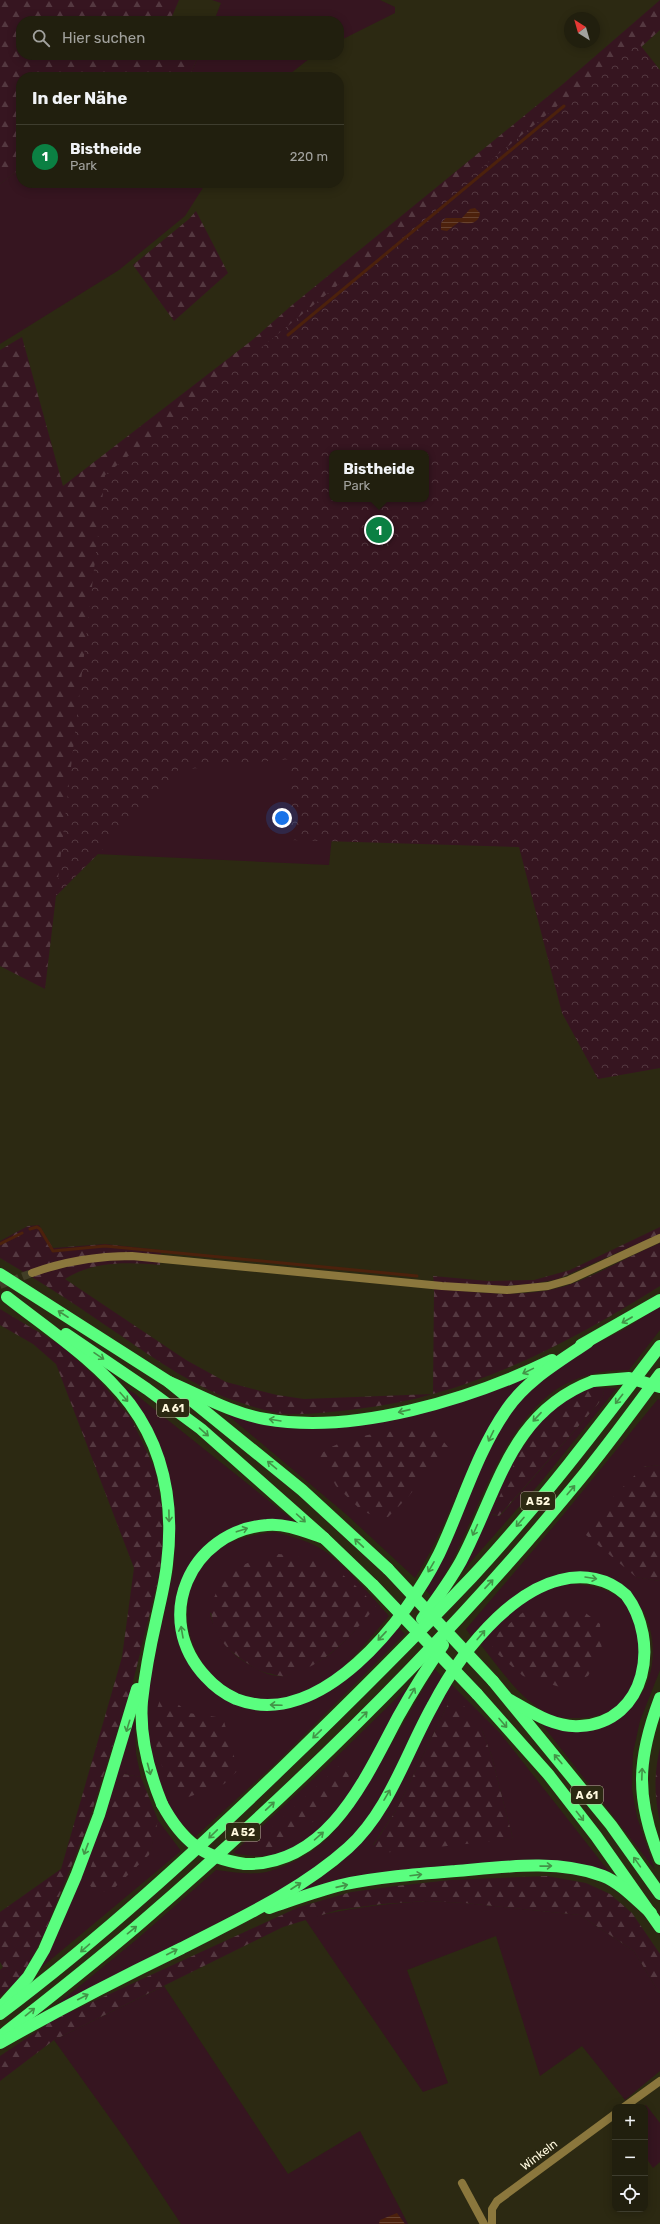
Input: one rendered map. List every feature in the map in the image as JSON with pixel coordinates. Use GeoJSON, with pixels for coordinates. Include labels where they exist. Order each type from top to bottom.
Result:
{"type":"FeatureCollection","features":[{"type":"Feature","properties":{"kind":"highway","name":"A 61"},"geometry":{"type":"LineString","coordinates":[[0,1274],[169,1382],[302,1490],[388,1569],[510,1700],[611,1825],[660,1894]]}},
{"type":"Feature","properties":{"kind":"highway","name":"A 61"},"geometry":{"type":"LineString","coordinates":[[4,1295],[91,1350],[195,1424],[324,1538],[373,1585],[477,1694],[548,1774],[596,1836],[660,1927]]}},
{"type":"Feature","properties":{"kind":"highway"},"geometry":{"type":"LineString","coordinates":[[4,1295],[87,1359],[108,1379],[130,1404],[158,1454],[170,1511],[169,1538],[167,1566],[153,1634],[142,1702],[142,1731],[147,1760],[162,1804],[173,1823],[193,1844],[220,1859],[245,1864],[258,1864],[281,1860],[301,1850],[333,1822],[365,1780],[414,1689],[468,1607]]}},
{"type":"Feature","properties":{"kind":"highway"},"geometry":{"type":"LineString","coordinates":[[169,1382],[234,1411],[277,1421],[318,1423],[395,1413],[477,1392],[517,1376],[588,1342],[660,1300]]}},
{"type":"Feature","properties":{"kind":"highway"},"geometry":{"type":"LineString","coordinates":[[324,1538],[286,1526],[268,1525],[245,1529],[227,1536],[212,1547],[196,1562],[186,1583],[180,1602],[180,1619],[184,1641],[190,1655],[199,1670],[215,1687],[237,1699],[260,1704],[284,1705],[309,1697],[337,1680],[365,1655],[408,1604],[438,1556],[479,1460],[494,1430],[508,1408],[528,1385],[588,1342]]}},
{"type":"Feature","properties":{"kind":"highway","name":"A 52"},"geometry":{"type":"LineString","coordinates":[[0,2014],[64,1966],[178,1867],[355,1697],[472,1576],[549,1488],[660,1346]]}},
{"type":"Feature","properties":{"kind":"highway","name":"A 52"},"geometry":{"type":"LineString","coordinates":[[0,2036],[142,1922],[238,1836],[386,1693],[468,1607],[581,1478],[660,1374]]}},
{"type":"Feature","properties":{"kind":"highway"},"geometry":{"type":"LineString","coordinates":[[404,1645],[457,1567],[505,1465],[523,1434],[535,1418],[550,1404],[575,1387],[593,1381],[629,1378],[660,1387]]}},
{"type":"Feature","properties":{"kind":"highway"},"geometry":{"type":"LineString","coordinates":[[0,2043],[65,2006],[238,1919],[324,1868],[350,1847],[374,1817],[386,1797],[433,1705],[448,1680],[488,1627],[527,1593],[552,1582],[569,1578],[585,1577],[613,1585],[633,1602],[646,1624],[652,1651],[648,1677],[636,1698],[627,1707],[606,1720],[580,1726],[567,1725],[545,1719],[510,1700]]}},
{"type":"Feature","properties":{"kind":"highway"},"geometry":{"type":"LineString","coordinates":[[0,2009],[28,1977],[44,1950],[76,1876],[99,1815],[120,1752],[153,1634]]}},
{"type":"Feature","properties":{"kind":"highway"},"geometry":{"type":"LineString","coordinates":[[660,1698],[648,1728],[643,1753],[641,1780],[645,1813],[660,1859]]}},
{"type":"Feature","properties":{"kind":"highway"},"geometry":{"type":"LineString","coordinates":[[238,1919],[342,1885],[417,1874],[555,1866],[587,1871],[605,1877],[621,1887],[651,1914]]}},
{"type":"Feature","properties":{"kind":"street"},"geometry":{"type":"LineString","coordinates":[[32,1273],[84,1260],[109,1256],[132,1256],[442,1286],[527,1289],[548,1286],[569,1280],[660,1238]]}},
{"type":"Feature","properties":{"kind":"street"},"geometry":{"type":"LineString","coordinates":[[628,2104],[660,2081]]}},
{"type":"Feature","properties":{"kind":"street","name":"Winkeln"},"geometry":{"type":"LineString","coordinates":[[492,2224],[492,2209],[497,2201],[612,2116]]}},
{"type":"Feature","properties":{"kind":"street"},"geometry":{"type":"LineString","coordinates":[[462,2183],[484,2224]]}},
{"type":"Feature","properties":{"kind":"green space"},"geometry":{"type":"Polygon","coordinates":[[[0,0],[179,0],[172,16],[16,16],[16,60],[197,60],[191,72],[16,72],[16,172],[0,184],[0,0]]]}},
{"type":"Feature","properties":{"kind":"green space"},"geometry":{"type":"Polygon","coordinates":[[[212,0],[380,0],[395,7],[395,13],[344,38],[344,16],[216,16],[221,3],[212,0]]]}},
{"type":"Feature","properties":{"kind":"green space"},"geometry":{"type":"Polygon","coordinates":[[[660,0],[660,30],[588,95],[466,490],[291,647],[56,896],[45,989],[0,966],[0,350],[22,337],[63,486],[251,341],[291,306],[563,84],[660,0]]]}},
{"type":"Feature","properties":{"kind":"green space"},"geometry":{"type":"Polygon","coordinates":[[[637,41],[660,70],[660,1068],[598,1079],[562,1013],[519,847],[291,840],[290,759],[178,770],[177,775],[56,896],[105,475],[637,41]]]}},
{"type":"Feature","properties":{"kind":"green space"},"geometry":{"type":"Polygon","coordinates":[[[197,60],[308,60],[292,72],[191,72],[197,60]]]}},
{"type":"Feature","properties":{"kind":"green space"},"geometry":{"type":"Polygon","coordinates":[[[16,172],[16,188],[203,188],[185,216],[119,270],[0,344],[0,184],[16,172]]]}},
{"type":"Feature","properties":{"kind":"green space"},"geometry":{"type":"Polygon","coordinates":[[[196,211],[228,273],[174,321],[133,265],[189,219],[196,211]]]}},
{"type":"Feature","properties":{"kind":"green space"},"geometry":{"type":"Polygon","coordinates":[[[290,647],[333,827],[329,865],[96,854],[183,714],[290,647]]]}},
{"type":"Feature","properties":{"kind":"green space"},"geometry":{"type":"Polygon","coordinates":[[[39,1225],[53,1248],[105,1244],[161,1250],[160,1265],[136,1263],[111,1264],[87,1269],[65,1279],[186,1360],[226,1382],[277,1395],[304,1399],[433,1394],[357,1409],[293,1414],[271,1412],[224,1397],[178,1373],[40,1282],[0,1258],[0,1241],[28,1226],[39,1225]]]}},
{"type":"Feature","properties":{"kind":"green space"},"geometry":{"type":"Polygon","coordinates":[[[660,1227],[660,1234],[558,1279],[533,1284],[505,1286],[434,1283],[433,1276],[488,1281],[534,1280],[570,1270],[660,1227]]]}},
{"type":"Feature","properties":{"kind":"green space"},"geometry":{"type":"Polygon","coordinates":[[[660,1243],[660,1286],[589,1328],[515,1365],[477,1380],[433,1394],[434,1289],[505,1294],[540,1292],[585,1279],[660,1243]]]}},
{"type":"Feature","properties":{"kind":"green space"},"geometry":{"type":"Polygon","coordinates":[[[660,1306],[660,1330],[629,1370],[601,1372],[582,1377],[565,1384],[538,1405],[521,1425],[494,1471],[449,1567],[431,1596],[423,1587],[475,1477],[506,1417],[528,1391],[577,1353],[625,1329],[660,1306]]]}},
{"type":"Feature","properties":{"kind":"green space"},"geometry":{"type":"Polygon","coordinates":[[[0,1309],[62,1346],[99,1380],[131,1418],[155,1469],[162,1507],[163,1548],[159,1576],[133,1682],[87,1827],[44,1934],[33,1956],[20,1978],[0,1997],[0,1970],[3,1967],[0,1962],[0,1912],[61,1869],[122,1657],[134,1568],[56,1364],[33,1344],[0,1325],[0,1309]]]}},
{"type":"Feature","properties":{"kind":"green space"},"geometry":{"type":"Polygon","coordinates":[[[527,1377],[508,1399],[478,1448],[430,1553],[415,1578],[347,1515],[224,1412],[321,1427],[527,1377]]]}},
{"type":"Feature","properties":{"kind":"green space"},"geometry":{"type":"Polygon","coordinates":[[[120,1385],[134,1393],[304,1529],[279,1522],[205,1548],[176,1621],[215,1691],[290,1707],[397,1626],[405,1634],[275,1764],[195,1837],[174,1815],[159,1785],[146,1734],[147,1692],[173,1572],[175,1542],[173,1493],[166,1464],[120,1385]]]}},
{"type":"Feature","properties":{"kind":"green space"},"geometry":{"type":"Polygon","coordinates":[[[594,1387],[602,1388],[604,1394],[598,1404],[499,1516],[492,1514],[519,1456],[541,1421],[556,1407],[573,1395],[594,1387]]]}},
{"type":"Feature","properties":{"kind":"green space"},"geometry":{"type":"Polygon","coordinates":[[[602,1388],[617,1388],[541,1482],[446,1590],[493,1497],[532,1427],[492,1515],[500,1516],[598,1404],[604,1394],[602,1388]]]}},
{"type":"Feature","properties":{"kind":"green space"},"geometry":{"type":"Polygon","coordinates":[[[658,1399],[660,1400],[660,1465],[643,1467],[636,1577],[660,1581],[660,1670],[640,1721],[633,1753],[632,1789],[637,1817],[655,1870],[541,1723],[560,1729],[571,1729],[633,1703],[642,1693],[648,1681],[652,1666],[653,1651],[652,1636],[648,1621],[642,1609],[633,1599],[621,1590],[599,1577],[524,1590],[498,1608],[471,1636],[466,1629],[559,1520],[658,1399]]]}},
{"type":"Feature","properties":{"kind":"green space"},"geometry":{"type":"Polygon","coordinates":[[[432,1428],[448,1447],[408,1497],[385,1520],[362,1511],[336,1486],[319,1455],[331,1447],[358,1437],[388,1432],[432,1428]]]}},
{"type":"Feature","properties":{"kind":"green space"},"geometry":{"type":"Polygon","coordinates":[[[660,1465],[660,1581],[636,1577],[586,1535],[607,1503],[643,1467],[660,1465]]]}},
{"type":"Feature","properties":{"kind":"green space"},"geometry":{"type":"Polygon","coordinates":[[[275,1532],[303,1540],[328,1553],[356,1579],[389,1616],[354,1656],[324,1682],[290,1697],[275,1700],[252,1698],[231,1690],[213,1676],[200,1658],[191,1638],[187,1616],[189,1593],[198,1572],[212,1554],[219,1548],[236,1540],[275,1532]],[[210,1613],[220,1638],[239,1658],[260,1671],[278,1676],[289,1675],[316,1663],[330,1654],[357,1628],[210,1613]]]}},
{"type":"Feature","properties":{"kind":"green space"},"geometry":{"type":"Polygon","coordinates":[[[279,1554],[310,1559],[334,1569],[354,1584],[376,1607],[336,1649],[325,1658],[300,1671],[285,1676],[279,1676],[259,1670],[236,1655],[219,1637],[214,1627],[212,1616],[212,1606],[215,1596],[221,1585],[234,1570],[246,1563],[279,1554]]]}},
{"type":"Feature","properties":{"kind":"green space"},"geometry":{"type":"Polygon","coordinates":[[[557,1584],[585,1585],[603,1589],[619,1597],[626,1603],[636,1620],[643,1644],[643,1660],[634,1684],[626,1698],[617,1707],[606,1713],[581,1718],[562,1718],[551,1715],[530,1702],[512,1684],[481,1645],[496,1624],[505,1615],[534,1596],[557,1584]]]}},
{"type":"Feature","properties":{"kind":"green space"},"geometry":{"type":"Polygon","coordinates":[[[548,1607],[583,1611],[600,1624],[602,1652],[588,1676],[560,1687],[523,1676],[492,1649],[493,1637],[527,1609],[548,1607]]]}},
{"type":"Feature","properties":{"kind":"green space"},"geometry":{"type":"Polygon","coordinates":[[[435,1669],[442,1677],[394,1774],[373,1810],[353,1838],[294,1884],[55,2006],[136,1940],[216,1870],[236,1873],[270,1871],[300,1858],[324,1842],[344,1820],[361,1795],[435,1669]]]}},
{"type":"Feature","properties":{"kind":"green space"},"geometry":{"type":"Polygon","coordinates":[[[413,1682],[390,1727],[361,1777],[345,1801],[327,1822],[308,1839],[287,1851],[274,1855],[260,1856],[233,1853],[327,1766],[413,1682]]]}},
{"type":"Feature","properties":{"kind":"green space"},"geometry":{"type":"Polygon","coordinates":[[[451,1684],[500,1733],[614,1878],[533,1863],[289,1897],[337,1866],[362,1841],[451,1684]],[[450,1700],[397,1809],[373,1845],[513,1839],[491,1754],[481,1728],[450,1700]]]}},
{"type":"Feature","properties":{"kind":"green space"},"geometry":{"type":"Polygon","coordinates":[[[170,1698],[189,1713],[223,1718],[238,1770],[224,1784],[183,1799],[167,1777],[155,1739],[156,1712],[160,1700],[170,1698]]]}},
{"type":"Feature","properties":{"kind":"green space"},"geometry":{"type":"Polygon","coordinates":[[[450,1700],[460,1701],[481,1728],[491,1754],[513,1839],[382,1853],[373,1846],[397,1809],[450,1700]]]}},
{"type":"Feature","properties":{"kind":"green space"},"geometry":{"type":"Polygon","coordinates":[[[132,1722],[135,1722],[136,1754],[141,1777],[123,1774],[149,1855],[158,1820],[181,1851],[36,1972],[132,1722]]]}},
{"type":"Feature","properties":{"kind":"green space"},"geometry":{"type":"Polygon","coordinates":[[[660,1747],[660,1822],[656,1784],[660,1747]]]}},
{"type":"Feature","properties":{"kind":"green space"},"geometry":{"type":"Polygon","coordinates":[[[341,1764],[349,1776],[337,1795],[317,1819],[275,1847],[260,1847],[255,1843],[341,1764]]]}},
{"type":"Feature","properties":{"kind":"green space"},"geometry":{"type":"Polygon","coordinates":[[[123,1774],[141,1777],[158,1820],[155,1834],[149,1855],[110,1892],[94,1890],[86,1881],[123,1774]]]}},
{"type":"Feature","properties":{"kind":"green space"},"geometry":{"type":"Polygon","coordinates":[[[547,1876],[586,1883],[610,1894],[632,1913],[660,1954],[660,1994],[634,1951],[580,1915],[465,1903],[426,1901],[382,1904],[338,1910],[283,1927],[54,2040],[0,2081],[0,2056],[55,2019],[299,1907],[351,1892],[396,1886],[450,1880],[547,1876]]]}},
{"type":"Feature","properties":{"kind":"green space"},"geometry":{"type":"Polygon","coordinates":[[[426,1901],[465,1903],[580,1915],[634,1951],[660,1994],[660,2071],[625,2100],[582,2046],[540,2076],[496,1936],[407,1970],[448,2083],[423,2092],[305,1919],[366,1907],[426,1901]]]}},
{"type":"Feature","properties":{"kind":"green space"},"geometry":{"type":"Polygon","coordinates":[[[164,1986],[288,2174],[360,2131],[408,2224],[181,2224],[125,2139],[54,2040],[164,1986]]]}},
{"type":"Feature","properties":{"kind":"green space"},"geometry":{"type":"Polygon","coordinates":[[[648,2108],[660,2123],[660,2162],[653,2168],[648,2160],[648,2108]]]}},
{"type":"Feature","properties":{"kind":"shaded area"},"geometry":{"type":"Polygon","coordinates":[[[475,208],[480,213],[478,219],[472,223],[459,222],[447,231],[441,230],[441,223],[446,218],[462,218],[470,209],[475,208]]]}},
{"type":"Feature","properties":{"kind":"shaded area"},"geometry":{"type":"Polygon","coordinates":[[[397,2213],[405,2224],[379,2224],[380,2220],[397,2213]]]}},
{"type":"Feature","properties":{"kind":"waterway"},"geometry":{"type":"LineString","coordinates":[[288,335],[564,106]]}},
{"type":"Feature","properties":{"kind":"waterway"},"geometry":{"type":"LineString","coordinates":[[30,1229],[37,1227],[40,1229],[53,1251],[105,1246],[417,1276]]}},
{"type":"Feature","properties":{"kind":"waterway"},"geometry":{"type":"LineString","coordinates":[[0,1244],[22,1233]]}},
{"type":"Feature","properties":{"kind":"tunnel"},"geometry":{"type":"LineString","coordinates":[[0,1285],[32,1273]]}},
{"type":"Feature","properties":{"kind":"place","name":"Bistheide"},"geometry":{"type":"Point","coordinates":[379,530]}}]}
